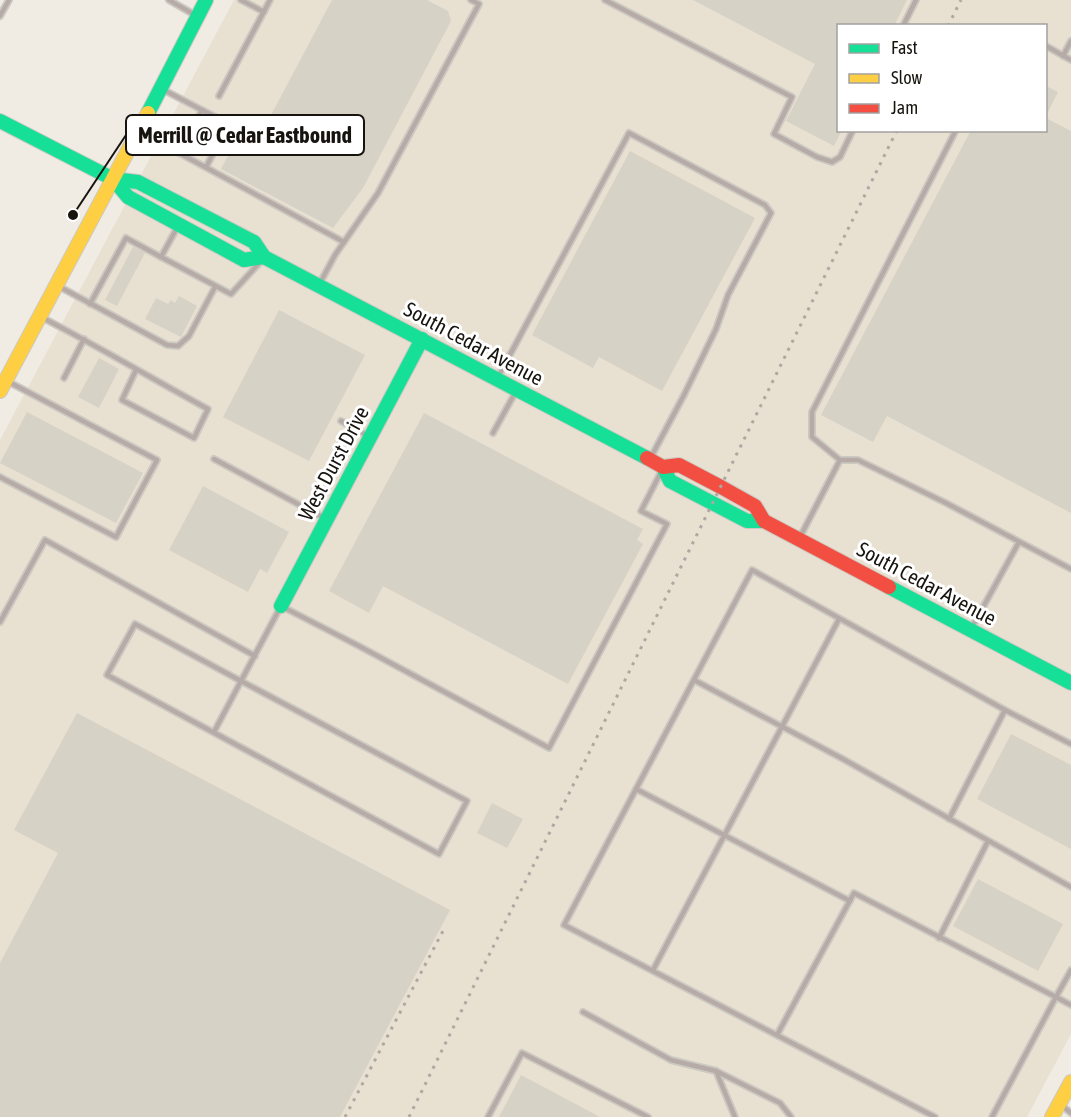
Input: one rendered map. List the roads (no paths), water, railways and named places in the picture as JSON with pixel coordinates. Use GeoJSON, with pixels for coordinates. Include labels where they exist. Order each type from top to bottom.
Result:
{"type":"FeatureCollection","features":[{"type":"Feature","properties":{"kind":"main road"},"geometry":{"type":"LineString","coordinates":[[3,386],[206,0]]}},
{"type":"Feature","properties":{"kind":"main road","name":"South Cedar Avenue"},"geometry":{"type":"LineString","coordinates":[[0,121],[113,179],[138,183],[254,242],[264,257],[663,467],[670,481],[747,521],[764,521],[1071,683]]}},
{"type":"Feature","properties":{"kind":"main road","name":"South Cedar Avenue"},"geometry":{"type":"LineString","coordinates":[[113,179],[128,197],[244,260],[264,257]]}},
{"type":"Feature","properties":{"kind":"main road","name":"West Durst Drive"},"geometry":{"type":"LineString","coordinates":[[281,606],[422,339]]}},
{"type":"Feature","properties":{"kind":"main road"},"geometry":{"type":"LineString","coordinates":[[1052,1117],[1071,1082]]}},
{"type":"Feature","properties":{"kind":"lane"},"geometry":{"type":"LineString","coordinates":[[0,16],[9,0]]}},
{"type":"Feature","properties":{"kind":"lane"},"geometry":{"type":"LineString","coordinates":[[169,0],[198,16]]}},
{"type":"Feature","properties":{"kind":"lane"},"geometry":{"type":"LineString","coordinates":[[241,0],[264,12]]}},
{"type":"Feature","properties":{"kind":"lane"},"geometry":{"type":"LineString","coordinates":[[219,96],[270,0]]}},
{"type":"Feature","properties":{"kind":"lane"},"geometry":{"type":"LineString","coordinates":[[319,285],[344,242],[378,193],[480,2],[471,0]]}},
{"type":"Feature","properties":{"kind":"lane"},"geometry":{"type":"LineString","coordinates":[[604,0],[792,97],[774,134],[809,153],[832,162],[840,157],[852,132]]}},
{"type":"Feature","properties":{"kind":"lane"},"geometry":{"type":"LineString","coordinates":[[904,24],[916,0]]}},
{"type":"Feature","properties":{"kind":"lane"},"geometry":{"type":"LineString","coordinates":[[1063,56],[1071,41]]}},
{"type":"Feature","properties":{"kind":"lane"},"geometry":{"type":"LineString","coordinates":[[1047,47],[1071,60]]}},
{"type":"Feature","properties":{"kind":"lane"},"geometry":{"type":"LineString","coordinates":[[161,88],[229,124],[206,167]]}},
{"type":"Feature","properties":{"kind":"lane"},"geometry":{"type":"LineString","coordinates":[[202,110],[179,153],[344,242]]}},
{"type":"Feature","properties":{"kind":"lane"},"geometry":{"type":"LineString","coordinates":[[955,132],[812,412],[812,437],[840,460],[858,460],[1071,569]]}},
{"type":"Feature","properties":{"kind":"lane"},"geometry":{"type":"LineString","coordinates":[[497,379],[629,134],[765,205],[771,213],[728,295],[716,329],[650,460]]}},
{"type":"Feature","properties":{"kind":"lane"},"geometry":{"type":"LineString","coordinates":[[162,257],[179,224]]}},
{"type":"Feature","properties":{"kind":"lane"},"geometry":{"type":"LineString","coordinates":[[90,304],[126,238],[231,294],[264,257]]}},
{"type":"Feature","properties":{"kind":"lane"},"geometry":{"type":"LineString","coordinates":[[57,286],[167,345],[178,346],[189,336],[216,287]]}},
{"type":"Feature","properties":{"kind":"lane"},"geometry":{"type":"LineString","coordinates":[[41,316],[208,409],[194,438],[122,400],[136,370]]}},
{"type":"Feature","properties":{"kind":"lane"},"geometry":{"type":"LineString","coordinates":[[64,378],[84,339]]}},
{"type":"Feature","properties":{"kind":"lane"},"geometry":{"type":"LineString","coordinates":[[0,477],[116,537],[157,460],[3,386]]}},
{"type":"Feature","properties":{"kind":"lane"},"geometry":{"type":"LineString","coordinates":[[493,433],[516,389]]}},
{"type":"Feature","properties":{"kind":"lane"},"geometry":{"type":"LineString","coordinates":[[341,421],[370,437]]}},
{"type":"Feature","properties":{"kind":"lane"},"geometry":{"type":"LineString","coordinates":[[214,459],[326,520]]}},
{"type":"Feature","properties":{"kind":"lane"},"geometry":{"type":"LineString","coordinates":[[798,539],[840,460]]}},
{"type":"Feature","properties":{"kind":"lane"},"geometry":{"type":"LineString","coordinates":[[214,732],[281,606],[549,748],[667,524],[641,511],[663,467]]}},
{"type":"Feature","properties":{"kind":"lane"},"geometry":{"type":"LineString","coordinates":[[0,622],[45,540],[255,656]]}},
{"type":"Feature","properties":{"kind":"lane"},"geometry":{"type":"LineString","coordinates":[[971,630],[1018,542]]}},
{"type":"Feature","properties":{"kind":"lane"},"geometry":{"type":"LineString","coordinates":[[935,1117],[564,925],[752,570],[1071,744]]}},
{"type":"Feature","properties":{"kind":"lane"},"geometry":{"type":"LineString","coordinates":[[653,970],[839,618]]}},
{"type":"Feature","properties":{"kind":"lane"},"geometry":{"type":"LineString","coordinates":[[135,624],[242,681],[467,801],[439,854],[108,675],[135,624]]}},
{"type":"Feature","properties":{"kind":"lane"},"geometry":{"type":"LineString","coordinates":[[694,680],[843,759],[1071,887]]}},
{"type":"Feature","properties":{"kind":"lane"},"geometry":{"type":"LineString","coordinates":[[949,819],[1005,710]]}},
{"type":"Feature","properties":{"kind":"lane"},"geometry":{"type":"LineString","coordinates":[[636,789],[850,901]]}},
{"type":"Feature","properties":{"kind":"lane"},"geometry":{"type":"LineString","coordinates":[[939,938],[988,841]]}},
{"type":"Feature","properties":{"kind":"lane"},"geometry":{"type":"LineString","coordinates":[[777,1035],[854,893],[1071,1005]]}},
{"type":"Feature","properties":{"kind":"lane"},"geometry":{"type":"LineString","coordinates":[[992,1117],[1071,970]]}},
{"type":"Feature","properties":{"kind":"lane"},"geometry":{"type":"LineString","coordinates":[[583,1012],[671,1060],[716,1071],[780,1103],[791,1117]]}},
{"type":"Feature","properties":{"kind":"lane"},"geometry":{"type":"LineString","coordinates":[[488,1117],[522,1053],[648,1117]]}},
{"type":"Feature","properties":{"kind":"lane"},"geometry":{"type":"LineString","coordinates":[[716,1071],[735,1117]]}},
{"type":"Feature","properties":{"kind":"lane"},"geometry":{"type":"LineString","coordinates":[[1059,1104],[1071,1113]]}},
{"type":"Feature","properties":{"kind":"railway"},"geometry":{"type":"LineString","coordinates":[[949,24],[961,0]]}},
{"type":"Feature","properties":{"kind":"railway"},"geometry":{"type":"LineString","coordinates":[[409,1117],[896,132]]}},
{"type":"Feature","properties":{"kind":"railway"},"geometry":{"type":"LineString","coordinates":[[345,1117],[444,929]]}},
{"type":"Feature","properties":{"kind":"place","name":"Merrill @ Cedar Eastbound"},"geometry":{"type":"Point","coordinates":[73,215]}}]}
